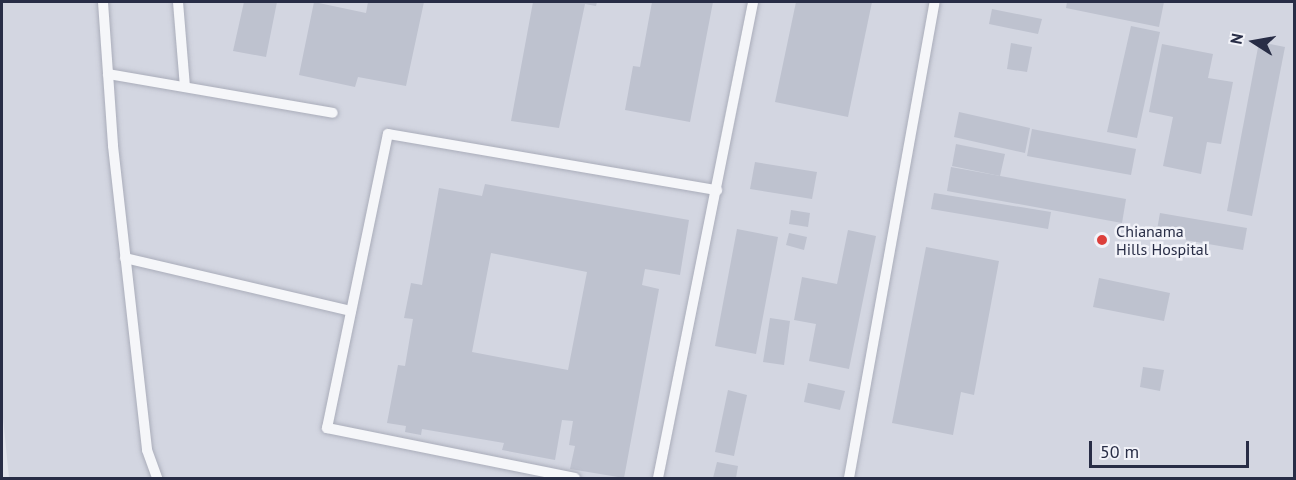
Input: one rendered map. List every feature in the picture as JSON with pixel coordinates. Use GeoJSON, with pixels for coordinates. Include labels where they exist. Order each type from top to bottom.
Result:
{"type":"FeatureCollection","features":[{"type":"Feature","properties":{"kind":"lane"},"geometry":{"type":"LineString","coordinates":[[103,2],[125,258],[147,450],[157,478]]}},
{"type":"Feature","properties":{"kind":"lane"},"geometry":{"type":"LineString","coordinates":[[178,2],[185,87]]}},
{"type":"Feature","properties":{"kind":"lane"},"geometry":{"type":"LineString","coordinates":[[658,478],[753,2]]}},
{"type":"Feature","properties":{"kind":"lane"},"geometry":{"type":"LineString","coordinates":[[849,478],[935,2]]}},
{"type":"Feature","properties":{"kind":"lane"},"geometry":{"type":"LineString","coordinates":[[108,74],[333,113]]}},
{"type":"Feature","properties":{"kind":"lane"},"geometry":{"type":"LineString","coordinates":[[575,478],[327,428],[388,134],[717,190]]}},
{"type":"Feature","properties":{"kind":"lane"},"geometry":{"type":"LineString","coordinates":[[125,258],[351,311]]}},
{"type":"Feature","properties":{"kind":"shaded area"},"geometry":{"type":"Polygon","coordinates":[[[2,2],[1294,2],[1294,478],[9,478],[2,408],[2,2]]]}},
{"type":"Feature","properties":{"kind":"building"},"geometry":{"type":"Polygon","coordinates":[[[244,2],[277,2],[266,57],[233,51],[244,2]]]}},
{"type":"Feature","properties":{"kind":"building"},"geometry":{"type":"Polygon","coordinates":[[[314,2],[366,13],[368,2],[424,2],[406,86],[358,77],[355,87],[299,75],[314,2]]]}},
{"type":"Feature","properties":{"kind":"building"},"geometry":{"type":"Polygon","coordinates":[[[533,2],[597,2],[596,6],[585,4],[559,128],[511,121],[533,2]]]}},
{"type":"Feature","properties":{"kind":"building"},"geometry":{"type":"Polygon","coordinates":[[[652,2],[713,2],[690,122],[625,110],[633,66],[640,67],[652,2]]]}},
{"type":"Feature","properties":{"kind":"building"},"geometry":{"type":"Polygon","coordinates":[[[796,2],[872,2],[848,117],[775,102],[796,2]]]}},
{"type":"Feature","properties":{"kind":"building"},"geometry":{"type":"Polygon","coordinates":[[[1067,2],[1164,2],[1159,27],[1066,8],[1067,2]]]}},
{"type":"Feature","properties":{"kind":"building"},"geometry":{"type":"Polygon","coordinates":[[[992,9],[1042,19],[1038,34],[989,24],[992,9]]]}},
{"type":"Feature","properties":{"kind":"building"},"geometry":{"type":"Polygon","coordinates":[[[1131,26],[1160,32],[1137,138],[1107,132],[1131,26]]]}},
{"type":"Feature","properties":{"kind":"building"},"geometry":{"type":"Polygon","coordinates":[[[1259,42],[1285,47],[1252,216],[1227,211],[1259,42]]]}},
{"type":"Feature","properties":{"kind":"building"},"geometry":{"type":"Polygon","coordinates":[[[1011,43],[1032,47],[1027,72],[1007,69],[1011,43]]]}},
{"type":"Feature","properties":{"kind":"building"},"geometry":{"type":"Polygon","coordinates":[[[1162,44],[1213,54],[1208,78],[1233,82],[1221,144],[1207,142],[1201,174],[1163,166],[1173,117],[1149,112],[1162,44]]]}},
{"type":"Feature","properties":{"kind":"building"},"geometry":{"type":"Polygon","coordinates":[[[959,112],[1030,128],[1025,153],[954,137],[959,112]]]}},
{"type":"Feature","properties":{"kind":"building"},"geometry":{"type":"Polygon","coordinates":[[[1032,129],[1136,149],[1131,175],[1027,156],[1032,129]]]}},
{"type":"Feature","properties":{"kind":"building"},"geometry":{"type":"Polygon","coordinates":[[[956,144],[1005,154],[1000,176],[952,166],[956,144]]]}},
{"type":"Feature","properties":{"kind":"building"},"geometry":{"type":"Polygon","coordinates":[[[755,162],[817,172],[812,199],[750,189],[755,162]]]}},
{"type":"Feature","properties":{"kind":"building"},"geometry":{"type":"Polygon","coordinates":[[[951,167],[1126,199],[1122,223],[947,191],[951,167]]]}},
{"type":"Feature","properties":{"kind":"building"},"geometry":{"type":"Polygon","coordinates":[[[485,184],[689,220],[680,275],[645,269],[642,285],[659,289],[624,478],[570,469],[575,446],[569,445],[573,421],[562,420],[555,460],[502,450],[504,443],[422,429],[421,435],[405,432],[406,426],[387,423],[398,365],[405,366],[413,319],[404,318],[411,283],[422,285],[439,188],[482,196],[485,184]],[[491,253],[472,352],[568,370],[587,272],[491,253]]]}},
{"type":"Feature","properties":{"kind":"building"},"geometry":{"type":"Polygon","coordinates":[[[934,193],[1051,212],[1048,229],[931,209],[934,193]]]}},
{"type":"Feature","properties":{"kind":"building"},"geometry":{"type":"Polygon","coordinates":[[[791,210],[810,213],[808,227],[789,224],[791,210]]]}},
{"type":"Feature","properties":{"kind":"building"},"geometry":{"type":"Polygon","coordinates":[[[1160,213],[1247,228],[1243,250],[1156,235],[1160,213]]]}},
{"type":"Feature","properties":{"kind":"building"},"geometry":{"type":"Polygon","coordinates":[[[737,229],[778,237],[756,354],[715,346],[737,229]]]}},
{"type":"Feature","properties":{"kind":"building"},"geometry":{"type":"Polygon","coordinates":[[[848,230],[876,236],[849,369],[809,361],[816,324],[794,320],[802,277],[837,284],[848,230]]]}},
{"type":"Feature","properties":{"kind":"building"},"geometry":{"type":"Polygon","coordinates":[[[789,233],[807,237],[804,250],[786,245],[789,233]]]}},
{"type":"Feature","properties":{"kind":"building"},"geometry":{"type":"Polygon","coordinates":[[[926,247],[999,261],[974,395],[961,392],[953,435],[892,423],[926,247]]]}},
{"type":"Feature","properties":{"kind":"building"},"geometry":{"type":"Polygon","coordinates":[[[1099,278],[1170,293],[1164,321],[1093,307],[1099,278]]]}},
{"type":"Feature","properties":{"kind":"building"},"geometry":{"type":"Polygon","coordinates":[[[770,318],[790,321],[784,365],[763,362],[770,318]]]}},
{"type":"Feature","properties":{"kind":"building"},"geometry":{"type":"Polygon","coordinates":[[[1143,367],[1164,370],[1160,391],[1140,387],[1143,367]]]}},
{"type":"Feature","properties":{"kind":"building"},"geometry":{"type":"Polygon","coordinates":[[[808,383],[845,391],[840,410],[804,402],[808,383]]]}},
{"type":"Feature","properties":{"kind":"building"},"geometry":{"type":"Polygon","coordinates":[[[728,390],[747,395],[734,456],[715,452],[728,390]]]}},
{"type":"Feature","properties":{"kind":"building"},"geometry":{"type":"Polygon","coordinates":[[[717,462],[738,466],[736,478],[713,478],[717,462]]]}},
{"type":"Feature","properties":{"kind":"place","name":"Chianama Hills Hospital"},"geometry":{"type":"Point","coordinates":[1102,240]}}]}
